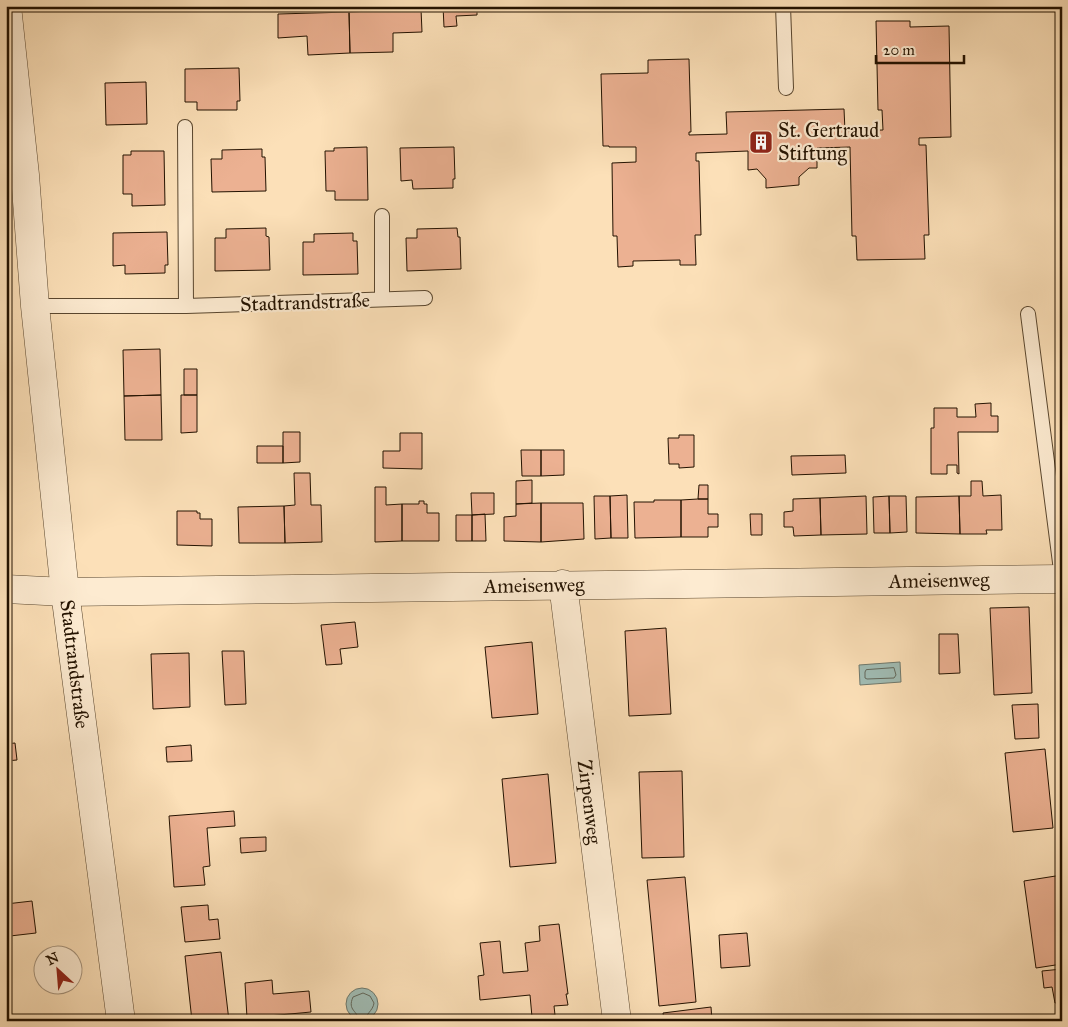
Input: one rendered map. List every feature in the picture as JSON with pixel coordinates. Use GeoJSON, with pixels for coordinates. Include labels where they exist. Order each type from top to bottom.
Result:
{"type":"FeatureCollection","features":[{"type":"Feature","properties":{"kind":"street","name":"Stadtrandstraße"},"geometry":{"type":"LineString","coordinates":[[7,6],[20,175],[65,592],[121,1021]]}},
{"type":"Feature","properties":{"kind":"street","name":"Ameisenweg"},"geometry":{"type":"LineString","coordinates":[[6,589],[65,592],[1062,578]]}},
{"type":"Feature","properties":{"kind":"street","name":"Zirpenweg"},"geometry":{"type":"LineString","coordinates":[[563,584],[617,1021]]}},
{"type":"Feature","properties":{"kind":"lane"},"geometry":{"type":"LineString","coordinates":[[783,6],[786,88]]}},
{"type":"Feature","properties":{"kind":"lane"},"geometry":{"type":"LineString","coordinates":[[185,127],[186,306]]}},
{"type":"Feature","properties":{"kind":"lane"},"geometry":{"type":"LineString","coordinates":[[382,216],[382,299]]}},
{"type":"Feature","properties":{"kind":"lane","name":"Stadtrandstraße"},"geometry":{"type":"LineString","coordinates":[[35,306],[186,306],[424,298]]}},
{"type":"Feature","properties":{"kind":"lane"},"geometry":{"type":"LineString","coordinates":[[1028,314],[1062,578]]}},
{"type":"Feature","properties":{"kind":"water"},"geometry":{"type":"Polygon","coordinates":[[[900,662],[901,682],[860,685],[859,665],[900,662]]]}},
{"type":"Feature","properties":{"kind":"water"},"geometry":{"type":"Polygon","coordinates":[[[362,988],[374,992],[378,1004],[374,1016],[362,1020],[350,1016],[346,1004],[350,992],[362,988]]]}},
{"type":"Feature","properties":{"kind":"building"},"geometry":{"type":"Polygon","coordinates":[[[443,6],[513,7],[477,9],[477,15],[456,16],[457,26],[444,27],[443,6]]]}},
{"type":"Feature","properties":{"kind":"building"},"geometry":{"type":"Polygon","coordinates":[[[421,9],[422,32],[393,33],[393,52],[350,53],[349,12],[421,9]]]}},
{"type":"Feature","properties":{"kind":"building"},"geometry":{"type":"Polygon","coordinates":[[[349,12],[350,53],[308,55],[307,36],[278,38],[278,14],[349,12]]]}},
{"type":"Feature","properties":{"kind":"building","name":"St. Gertraud Stiftung"},"geometry":{"type":"Polygon","coordinates":[[[876,21],[910,21],[910,27],[949,26],[951,137],[919,138],[919,145],[926,145],[929,235],[924,235],[925,259],[857,260],[856,236],[852,236],[850,147],[817,148],[817,168],[809,168],[799,177],[799,185],[766,188],[766,179],[757,169],[748,170],[748,151],[696,153],[696,161],[699,161],[701,235],[695,235],[696,265],[680,265],[680,260],[633,261],[633,266],[618,267],[617,236],[613,236],[612,163],[636,162],[636,147],[603,146],[601,74],[648,73],[648,60],[689,59],[691,132],[689,132],[689,135],[727,134],[726,112],[844,109],[845,131],[883,130],[882,110],[878,110],[876,21]]]}},
{"type":"Feature","properties":{"kind":"building"},"geometry":{"type":"Polygon","coordinates":[[[239,68],[240,101],[237,101],[237,110],[197,110],[197,102],[185,102],[185,69],[239,68]]]}},
{"type":"Feature","properties":{"kind":"building"},"geometry":{"type":"Polygon","coordinates":[[[146,82],[147,124],[106,125],[105,83],[146,82]]]}},
{"type":"Feature","properties":{"kind":"building"},"geometry":{"type":"Polygon","coordinates":[[[367,147],[368,200],[335,200],[335,191],[326,191],[325,151],[334,151],[334,148],[367,147]]]}},
{"type":"Feature","properties":{"kind":"building"},"geometry":{"type":"Polygon","coordinates":[[[454,147],[455,179],[453,179],[453,188],[413,189],[412,180],[401,181],[400,148],[454,147]]]}},
{"type":"Feature","properties":{"kind":"building"},"geometry":{"type":"Polygon","coordinates":[[[262,149],[262,157],[265,157],[266,191],[212,192],[211,159],[222,159],[222,150],[262,149]]]}},
{"type":"Feature","properties":{"kind":"building"},"geometry":{"type":"Polygon","coordinates":[[[131,151],[164,151],[165,205],[132,206],[132,194],[123,194],[123,155],[131,155],[131,151]]]}},
{"type":"Feature","properties":{"kind":"building"},"geometry":{"type":"Polygon","coordinates":[[[266,228],[266,236],[269,237],[270,270],[215,271],[215,238],[226,238],[226,229],[266,228]]]}},
{"type":"Feature","properties":{"kind":"building"},"geometry":{"type":"Polygon","coordinates":[[[457,228],[458,237],[460,237],[461,269],[407,271],[406,238],[417,238],[417,229],[457,228]]]}},
{"type":"Feature","properties":{"kind":"building"},"geometry":{"type":"Polygon","coordinates":[[[167,232],[168,265],[165,265],[165,273],[125,274],[125,265],[113,266],[113,233],[167,232]]]}},
{"type":"Feature","properties":{"kind":"building"},"geometry":{"type":"Polygon","coordinates":[[[353,233],[353,241],[357,241],[358,274],[303,275],[303,242],[314,242],[314,234],[353,233]]]}},
{"type":"Feature","properties":{"kind":"building"},"geometry":{"type":"Polygon","coordinates":[[[160,349],[161,395],[124,396],[123,350],[160,349]]]}},
{"type":"Feature","properties":{"kind":"building"},"geometry":{"type":"Polygon","coordinates":[[[184,369],[197,369],[197,395],[184,395],[184,369]]]}},
{"type":"Feature","properties":{"kind":"building"},"geometry":{"type":"Polygon","coordinates":[[[161,395],[162,440],[125,440],[124,396],[161,395]]]}},
{"type":"Feature","properties":{"kind":"building"},"geometry":{"type":"Polygon","coordinates":[[[181,395],[197,395],[197,432],[181,433],[181,395]]]}},
{"type":"Feature","properties":{"kind":"building"},"geometry":{"type":"Polygon","coordinates":[[[991,403],[991,416],[998,416],[998,432],[958,432],[959,474],[957,473],[957,465],[947,465],[947,474],[931,474],[931,428],[934,428],[934,408],[957,408],[957,417],[976,417],[975,404],[991,403]]]}},
{"type":"Feature","properties":{"kind":"building"},"geometry":{"type":"Polygon","coordinates":[[[283,432],[300,432],[300,462],[283,463],[283,432]]]}},
{"type":"Feature","properties":{"kind":"building"},"geometry":{"type":"Polygon","coordinates":[[[400,433],[422,433],[422,469],[383,468],[383,451],[400,451],[400,433]]]}},
{"type":"Feature","properties":{"kind":"building"},"geometry":{"type":"Polygon","coordinates":[[[679,435],[694,435],[694,467],[679,468],[679,464],[669,464],[668,438],[679,438],[679,435]]]}},
{"type":"Feature","properties":{"kind":"building"},"geometry":{"type":"Polygon","coordinates":[[[257,446],[283,446],[283,463],[257,463],[257,446]]]}},
{"type":"Feature","properties":{"kind":"building"},"geometry":{"type":"Polygon","coordinates":[[[521,450],[541,450],[541,476],[522,476],[521,450]]]}},
{"type":"Feature","properties":{"kind":"building"},"geometry":{"type":"Polygon","coordinates":[[[541,450],[564,450],[564,475],[541,476],[541,450]]]}},
{"type":"Feature","properties":{"kind":"building"},"geometry":{"type":"Polygon","coordinates":[[[845,455],[846,473],[792,475],[791,456],[845,455]]]}},
{"type":"Feature","properties":{"kind":"building"},"geometry":{"type":"Polygon","coordinates":[[[294,473],[310,473],[311,505],[321,505],[322,542],[285,543],[284,506],[295,505],[294,473]]]}},
{"type":"Feature","properties":{"kind":"building"},"geometry":{"type":"Polygon","coordinates":[[[532,480],[532,503],[516,504],[516,481],[532,480]]]}},
{"type":"Feature","properties":{"kind":"building"},"geometry":{"type":"Polygon","coordinates":[[[971,481],[982,481],[983,496],[1001,495],[1002,530],[986,530],[987,534],[960,534],[959,496],[971,496],[971,481]]]}},
{"type":"Feature","properties":{"kind":"building"},"geometry":{"type":"Polygon","coordinates":[[[699,485],[708,485],[708,499],[698,499],[699,485]]]}},
{"type":"Feature","properties":{"kind":"building"},"geometry":{"type":"Polygon","coordinates":[[[375,487],[386,487],[386,505],[402,504],[402,541],[375,542],[375,487]]]}},
{"type":"Feature","properties":{"kind":"building"},"geometry":{"type":"Polygon","coordinates":[[[471,493],[494,493],[494,514],[472,515],[471,493]]]}},
{"type":"Feature","properties":{"kind":"building"},"geometry":{"type":"Polygon","coordinates":[[[627,495],[628,538],[611,538],[610,496],[627,495]]]}},
{"type":"Feature","properties":{"kind":"building"},"geometry":{"type":"Polygon","coordinates":[[[594,496],[610,496],[611,538],[595,539],[594,496]]]}},
{"type":"Feature","properties":{"kind":"building"},"geometry":{"type":"Polygon","coordinates":[[[866,496],[867,534],[821,535],[820,498],[866,496]]]}},
{"type":"Feature","properties":{"kind":"building"},"geometry":{"type":"Polygon","coordinates":[[[889,496],[906,496],[907,532],[890,533],[889,496]]]}},
{"type":"Feature","properties":{"kind":"building"},"geometry":{"type":"Polygon","coordinates":[[[889,496],[890,533],[874,533],[873,497],[889,496]]]}},
{"type":"Feature","properties":{"kind":"building"},"geometry":{"type":"Polygon","coordinates":[[[959,496],[960,534],[916,533],[916,497],[959,496]]]}},
{"type":"Feature","properties":{"kind":"building"},"geometry":{"type":"Polygon","coordinates":[[[820,498],[821,535],[794,536],[793,527],[784,527],[784,512],[793,511],[793,499],[820,498]]]}},
{"type":"Feature","properties":{"kind":"building"},"geometry":{"type":"Polygon","coordinates":[[[708,499],[708,514],[718,514],[718,527],[708,527],[708,537],[681,537],[681,500],[708,499]]]}},
{"type":"Feature","properties":{"kind":"building"},"geometry":{"type":"Polygon","coordinates":[[[654,500],[681,500],[681,537],[635,538],[634,502],[654,502],[654,500]]]}},
{"type":"Feature","properties":{"kind":"building"},"geometry":{"type":"Polygon","coordinates":[[[419,501],[424,501],[424,504],[427,504],[427,513],[439,513],[439,541],[402,541],[402,504],[419,504],[419,501]]]}},
{"type":"Feature","properties":{"kind":"building"},"geometry":{"type":"Polygon","coordinates":[[[541,503],[541,542],[504,541],[504,517],[516,516],[516,504],[541,503]]]}},
{"type":"Feature","properties":{"kind":"building"},"geometry":{"type":"Polygon","coordinates":[[[541,503],[583,503],[584,539],[541,542],[541,503]]]}},
{"type":"Feature","properties":{"kind":"building"},"geometry":{"type":"Polygon","coordinates":[[[284,506],[285,543],[239,543],[238,507],[284,506]]]}},
{"type":"Feature","properties":{"kind":"building"},"geometry":{"type":"Polygon","coordinates":[[[177,511],[197,511],[197,513],[200,513],[200,519],[212,519],[212,546],[177,545],[177,511]]]}},
{"type":"Feature","properties":{"kind":"building"},"geometry":{"type":"Polygon","coordinates":[[[485,514],[486,541],[472,541],[472,515],[485,514]]]}},
{"type":"Feature","properties":{"kind":"building"},"geometry":{"type":"Polygon","coordinates":[[[750,514],[762,514],[762,535],[751,535],[750,514]]]}},
{"type":"Feature","properties":{"kind":"building"},"geometry":{"type":"Polygon","coordinates":[[[456,515],[472,515],[472,541],[456,541],[456,515]]]}},
{"type":"Feature","properties":{"kind":"building"},"geometry":{"type":"Polygon","coordinates":[[[1029,607],[1032,693],[994,695],[990,608],[1029,607]]]}},
{"type":"Feature","properties":{"kind":"building"},"geometry":{"type":"Polygon","coordinates":[[[355,622],[358,647],[340,649],[342,664],[326,665],[321,625],[355,622]]]}},
{"type":"Feature","properties":{"kind":"building"},"geometry":{"type":"Polygon","coordinates":[[[666,628],[671,714],[629,716],[625,631],[666,628]]]}},
{"type":"Feature","properties":{"kind":"building"},"geometry":{"type":"Polygon","coordinates":[[[939,634],[958,634],[960,673],[939,674],[939,634]]]}},
{"type":"Feature","properties":{"kind":"building"},"geometry":{"type":"Polygon","coordinates":[[[532,642],[538,714],[492,718],[485,647],[532,642]]]}},
{"type":"Feature","properties":{"kind":"building"},"geometry":{"type":"Polygon","coordinates":[[[222,651],[244,651],[246,704],[225,705],[222,651]]]}},
{"type":"Feature","properties":{"kind":"building"},"geometry":{"type":"Polygon","coordinates":[[[189,653],[190,707],[153,709],[151,654],[189,653]]]}},
{"type":"Feature","properties":{"kind":"building"},"geometry":{"type":"Polygon","coordinates":[[[1038,704],[1039,738],[1015,739],[1012,705],[1038,704]]]}},
{"type":"Feature","properties":{"kind":"building"},"geometry":{"type":"Polygon","coordinates":[[[15,743],[17,760],[6,761],[6,744],[15,743]]]}},
{"type":"Feature","properties":{"kind":"building"},"geometry":{"type":"Polygon","coordinates":[[[191,745],[192,761],[167,762],[166,747],[191,745]]]}},
{"type":"Feature","properties":{"kind":"building"},"geometry":{"type":"Polygon","coordinates":[[[1045,749],[1053,828],[1013,832],[1005,753],[1045,749]]]}},
{"type":"Feature","properties":{"kind":"building"},"geometry":{"type":"Polygon","coordinates":[[[682,771],[684,857],[642,858],[639,772],[682,771]]]}},
{"type":"Feature","properties":{"kind":"building"},"geometry":{"type":"Polygon","coordinates":[[[548,774],[556,863],[510,867],[502,779],[548,774]]]}},
{"type":"Feature","properties":{"kind":"building"},"geometry":{"type":"Polygon","coordinates":[[[234,811],[235,826],[207,828],[210,866],[203,867],[205,885],[174,887],[169,816],[234,811]]]}},
{"type":"Feature","properties":{"kind":"building"},"geometry":{"type":"Polygon","coordinates":[[[266,837],[266,851],[241,853],[240,838],[266,837]]]}},
{"type":"Feature","properties":{"kind":"building"},"geometry":{"type":"Polygon","coordinates":[[[1062,875],[1062,964],[1036,968],[1024,881],[1062,875]]]}},
{"type":"Feature","properties":{"kind":"building"},"geometry":{"type":"Polygon","coordinates":[[[685,877],[696,1002],[659,1006],[647,880],[685,877]]]}},
{"type":"Feature","properties":{"kind":"building"},"geometry":{"type":"Polygon","coordinates":[[[32,901],[36,933],[10,936],[6,904],[32,901]]]}},
{"type":"Feature","properties":{"kind":"building"},"geometry":{"type":"Polygon","coordinates":[[[208,905],[209,920],[218,919],[220,939],[185,942],[181,907],[208,905]]]}},
{"type":"Feature","properties":{"kind":"building"},"geometry":{"type":"Polygon","coordinates":[[[559,924],[568,1005],[554,1006],[555,1015],[532,1017],[530,995],[480,1000],[478,976],[484,975],[480,943],[500,941],[503,973],[528,971],[525,943],[540,941],[539,926],[559,924]]]}},
{"type":"Feature","properties":{"kind":"building"},"geometry":{"type":"Polygon","coordinates":[[[747,933],[750,966],[721,968],[719,935],[747,933]]]}},
{"type":"Feature","properties":{"kind":"building"},"geometry":{"type":"Polygon","coordinates":[[[221,952],[229,1021],[192,1021],[185,956],[221,952]]]}},
{"type":"Feature","properties":{"kind":"building"},"geometry":{"type":"Polygon","coordinates":[[[1062,969],[1062,1002],[1055,1003],[1052,987],[1044,988],[1042,971],[1062,969]]]}},
{"type":"Feature","properties":{"kind":"building"},"geometry":{"type":"Polygon","coordinates":[[[272,980],[273,994],[309,991],[311,1012],[247,1018],[245,983],[272,980]]]}},
{"type":"Feature","properties":{"kind":"building"},"geometry":{"type":"Polygon","coordinates":[[[711,1007],[712,1021],[664,1021],[663,1013],[711,1007]]]}},
{"type":"Feature","properties":{"kind":"place","name":"St. Gertraud Stiftung"},"geometry":{"type":"Point","coordinates":[761,142]}}]}
